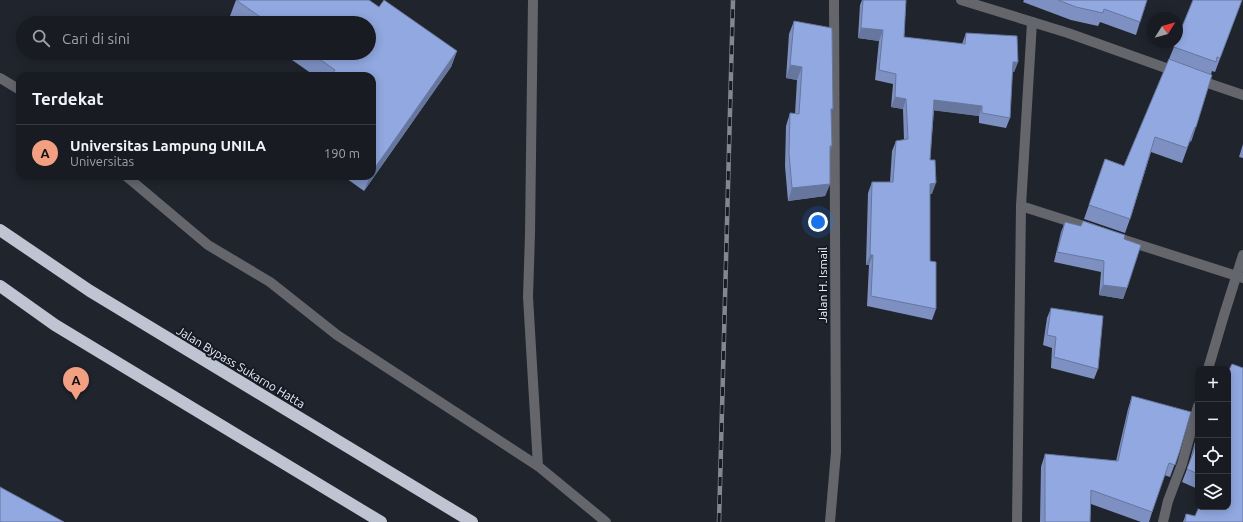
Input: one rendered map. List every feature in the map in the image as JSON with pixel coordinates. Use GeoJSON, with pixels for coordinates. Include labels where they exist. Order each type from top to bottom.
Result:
{"type":"FeatureCollection","features":[{"type":"Feature","properties":{"kind":"highway","name":"Jalan Bypass Sukarno Hatta"},"geometry":{"type":"LineString","coordinates":[[0,230],[90,291],[472,522]]}},
{"type":"Feature","properties":{"kind":"highway"},"geometry":{"type":"LineString","coordinates":[[0,286],[55,325],[381,522]]}},
{"type":"Feature","properties":{"kind":"street"},"geometry":{"type":"LineString","coordinates":[[533,0],[528,297],[538,466]]}},
{"type":"Feature","properties":{"kind":"street","name":"Jalan H. Ismail"},"geometry":{"type":"LineString","coordinates":[[830,522],[836,452],[834,0]]}},
{"type":"Feature","properties":{"kind":"street"},"geometry":{"type":"LineString","coordinates":[[961,0],[1068,33],[1243,96]]}},
{"type":"Feature","properties":{"kind":"street"},"geometry":{"type":"LineString","coordinates":[[1017,522],[1021,206],[1032,22]]}},
{"type":"Feature","properties":{"kind":"street"},"geometry":{"type":"LineString","coordinates":[[0,78],[16,88]]}},
{"type":"Feature","properties":{"kind":"street"},"geometry":{"type":"LineString","coordinates":[[131,180],[208,245],[270,282],[337,335],[538,466],[606,522]]}},
{"type":"Feature","properties":{"kind":"street"},"geometry":{"type":"LineString","coordinates":[[1021,206],[1240,277]]}},
{"type":"Feature","properties":{"kind":"street"},"geometry":{"type":"LineString","coordinates":[[1209,366],[1224,315],[1240,277],[1243,256]]}},
{"type":"Feature","properties":{"kind":"street"},"geometry":{"type":"LineString","coordinates":[[1163,522],[1168,501],[1182,464],[1195,417]]}},
{"type":"Feature","properties":{"kind":"building"},"geometry":{"type":"Polygon","coordinates":[[[236,0],[369,0],[379,7],[384,0],[457,51],[376,166],[376,72],[334,72],[335,70],[321,60],[376,60],[376,16],[259,16],[236,0]]]}},
{"type":"Feature","properties":{"kind":"building"},"geometry":{"type":"Polygon","coordinates":[[[863,0],[906,0],[904,37],[965,44],[966,33],[1017,36],[1018,62],[1013,62],[1010,118],[982,113],[982,106],[934,100],[930,160],[935,160],[936,183],[930,184],[930,261],[936,262],[936,309],[871,296],[873,255],[870,255],[872,182],[893,182],[896,141],[908,139],[906,99],[895,97],[896,74],[879,70],[883,30],[861,28],[863,0]]]}},
{"type":"Feature","properties":{"kind":"building"},"geometry":{"type":"Polygon","coordinates":[[[1058,0],[1147,0],[1140,22],[1104,9],[1103,13],[1076,7],[1058,0]]]}},
{"type":"Feature","properties":{"kind":"building"},"geometry":{"type":"Polygon","coordinates":[[[1193,0],[1242,0],[1220,58],[1217,57],[1216,62],[1177,48],[1183,48],[1183,24],[1193,0]]]}},
{"type":"Feature","properties":{"kind":"building"},"geometry":{"type":"Polygon","coordinates":[[[794,21],[832,28],[833,109],[831,109],[832,146],[830,146],[830,184],[792,188],[789,153],[790,113],[799,114],[802,67],[790,65],[794,21]]]}},
{"type":"Feature","properties":{"kind":"building"},"geometry":{"type":"Polygon","coordinates":[[[1169,59],[1212,75],[1196,127],[1187,148],[1155,137],[1130,219],[1089,205],[1105,159],[1124,166],[1169,59]]]}},
{"type":"Feature","properties":{"kind":"building"},"geometry":{"type":"Polygon","coordinates":[[[1083,221],[1125,235],[1124,239],[1141,245],[1127,288],[1103,285],[1104,261],[1057,252],[1065,222],[1081,226],[1083,221]]]}},
{"type":"Feature","properties":{"kind":"building"},"geometry":{"type":"Polygon","coordinates":[[[1051,308],[1103,316],[1098,369],[1054,357],[1056,337],[1047,335],[1051,308]]]}},
{"type":"Feature","properties":{"kind":"building"},"geometry":{"type":"Polygon","coordinates":[[[1232,364],[1243,368],[1243,522],[1185,522],[1186,514],[1195,516],[1198,510],[1231,510],[1232,364]]]}},
{"type":"Feature","properties":{"kind":"building"},"geometry":{"type":"Polygon","coordinates":[[[1132,396],[1191,412],[1175,465],[1169,463],[1152,512],[1091,490],[1090,522],[1045,522],[1045,454],[1118,461],[1132,396]]]}},
{"type":"Feature","properties":{"kind":"building"},"geometry":{"type":"Polygon","coordinates":[[[1195,446],[1195,473],[1187,469],[1195,446]]]}},
{"type":"Feature","properties":{"kind":"building"},"geometry":{"type":"Polygon","coordinates":[[[0,487],[64,522],[0,522],[0,487]]]}},
{"type":"Feature","properties":{"kind":"railway"},"geometry":{"type":"LineString","coordinates":[[719,522],[733,0]]}},
{"type":"Feature","properties":{"kind":"place","name":"Universitas Lampung UNILA"},"geometry":{"type":"Point","coordinates":[76,400]}}]}
